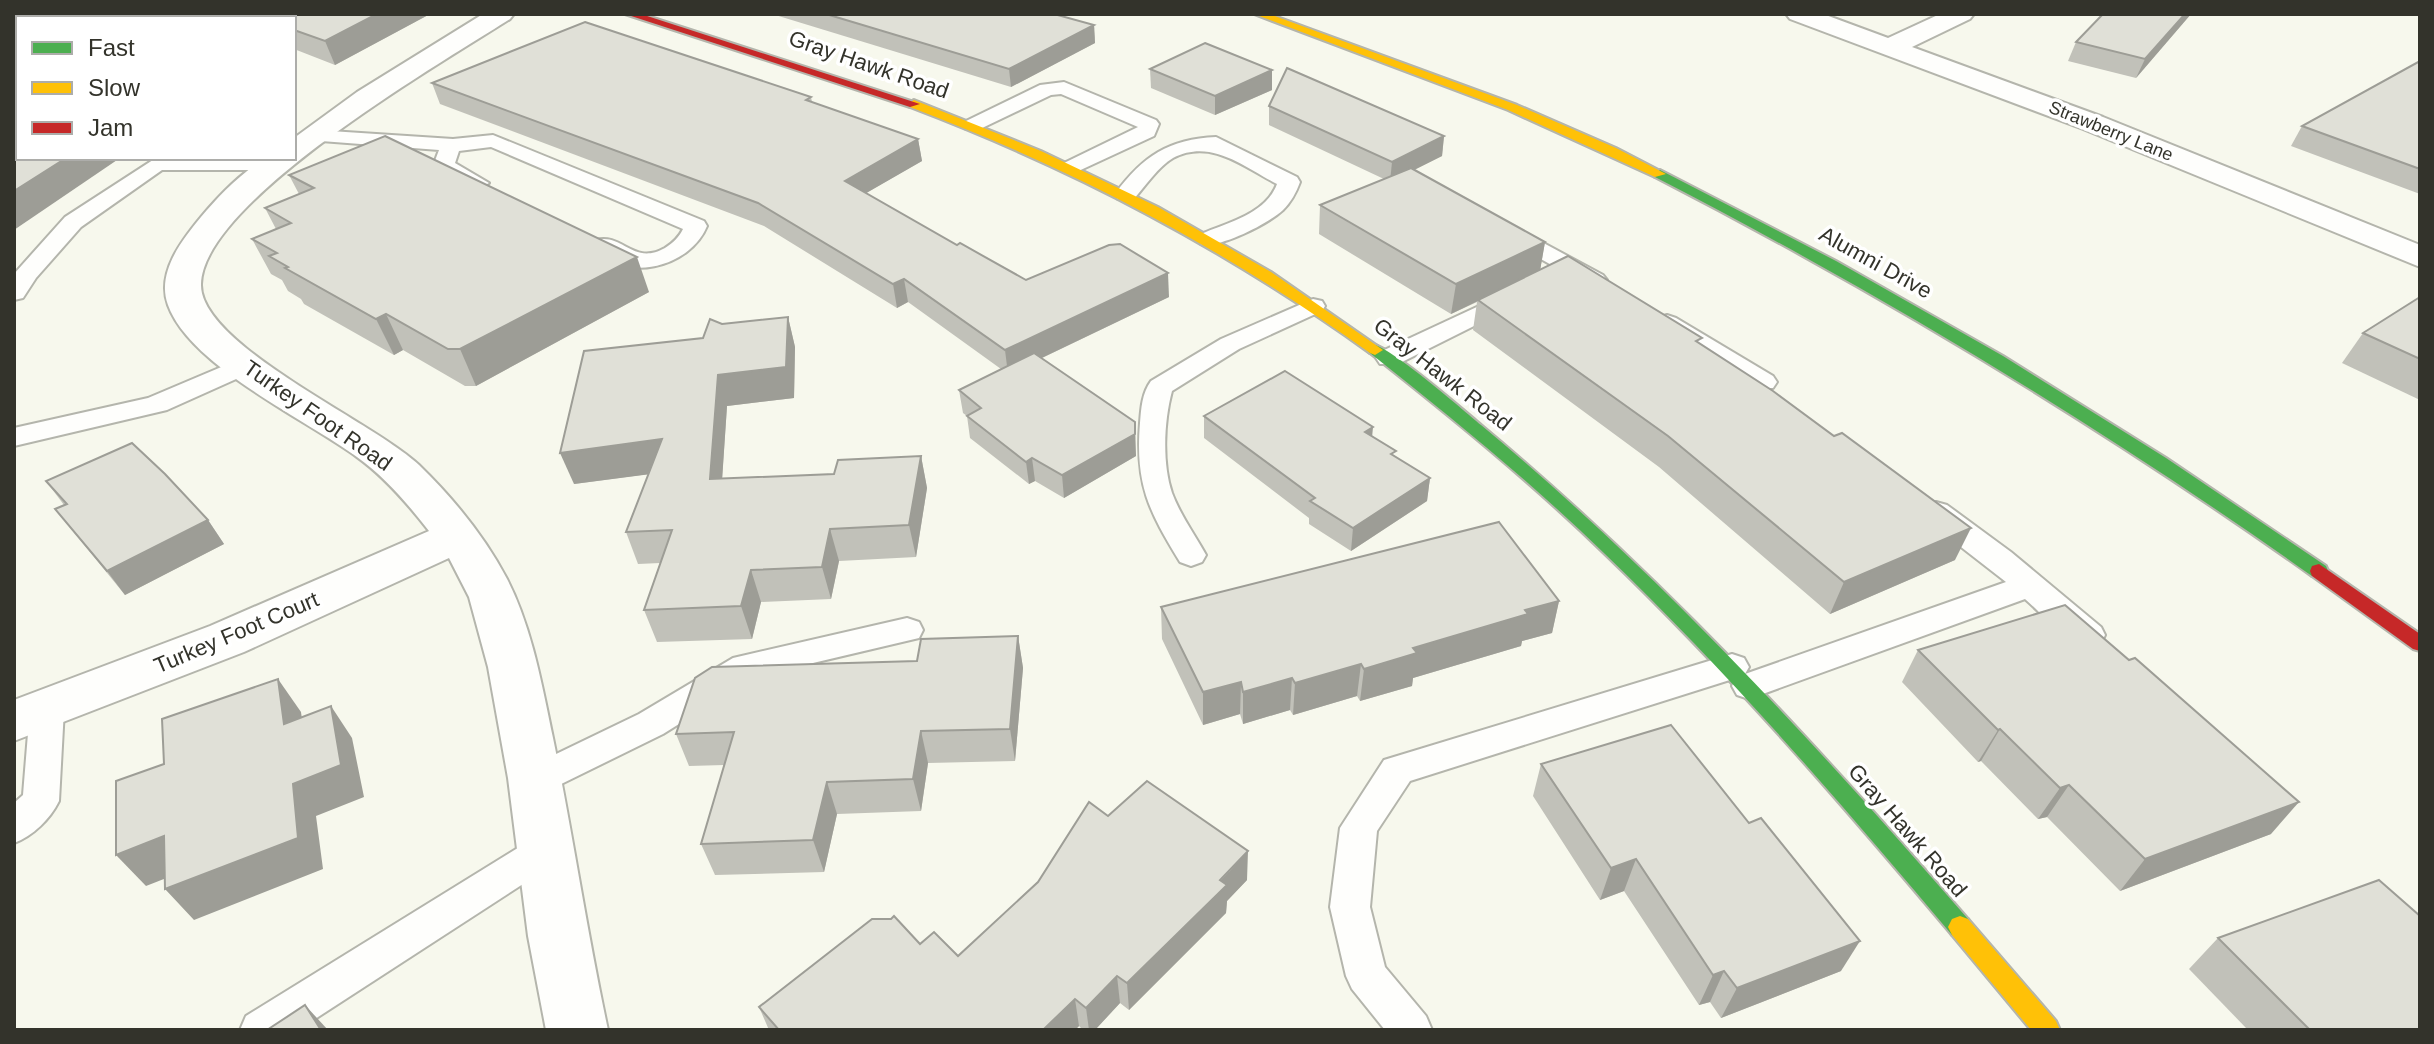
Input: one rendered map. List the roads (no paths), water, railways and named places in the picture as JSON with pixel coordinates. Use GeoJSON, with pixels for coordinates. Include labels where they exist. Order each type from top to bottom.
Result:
{"type":"FeatureCollection","features":[{"type":"Feature","properties":{"kind":"street","name":"Turkey Foot Road"},"geometry":{"type":"LineString","coordinates":[[296,150],[391,82],[501,14]]}},
{"type":"Feature","properties":{"kind":"street","name":"Gray Hawk Road"},"geometry":{"type":"LineString","coordinates":[[630,14],[875,89],[973,125],[1072,168],[1209,239],[1389,358],[1542,484],[1740,676],[1903,859],[2029,1026]]}},
{"type":"Feature","properties":{"kind":"street","name":"Alumni Drive"},"geometry":{"type":"LineString","coordinates":[[1259,14],[1440,79],[1548,123],[1730,210],[1848,272],[2084,413],[2220,502],[2420,644]]}},
{"type":"Feature","properties":{"kind":"street","name":"Strawberry Lane"},"geometry":{"type":"LineString","coordinates":[[1799,14],[2093,123],[2420,257]]}},
{"type":"Feature","properties":{"kind":"street"},"geometry":{"type":"LineString","coordinates":[[1889,47],[1961,14]]}},
{"type":"Feature","properties":{"kind":"street","name":"Turkey Foot Road"},"geometry":{"type":"LineString","coordinates":[[284,160],[218,218],[196,246],[184,273],[185,302],[201,332],[396,467],[477,565],[506,633],[536,780],[553,909],[577,1030]]}},
{"type":"Feature","properties":{"kind":"street","name":"Turkey Foot Court"},"geometry":{"type":"LineString","coordinates":[[30,715],[227,639],[456,537]]}},
{"type":"Feature","properties":{"kind":"lane"},"geometry":{"type":"LineString","coordinates":[[973,125],[1047,89],[1064,88],[1149,124],[1147,132],[1072,168]]}},
{"type":"Feature","properties":{"kind":"lane"},"geometry":{"type":"LineString","coordinates":[[296,152],[493,141],[696,226],[693,237],[676,251],[658,259],[637,262],[582,234]]}},
{"type":"Feature","properties":{"kind":"lane"},"geometry":{"type":"LineString","coordinates":[[1126,194],[1164,154],[1194,144],[1216,143],[1289,182],[1286,197],[1276,207],[1209,239]]}},
{"type":"Feature","properties":{"kind":"lane"},"geometry":{"type":"LineString","coordinates":[[453,145],[445,156],[444,166],[499,193]]}},
{"type":"Feature","properties":{"kind":"lane"},"geometry":{"type":"LineString","coordinates":[[16,287],[73,222],[157,164],[202,160]]}},
{"type":"Feature","properties":{"kind":"lane"},"geometry":{"type":"LineString","coordinates":[[1493,223],[1615,292]]}},
{"type":"Feature","properties":{"kind":"lane"},"geometry":{"type":"LineString","coordinates":[[1389,358],[1574,267]]}},
{"type":"Feature","properties":{"kind":"lane"},"geometry":{"type":"LineString","coordinates":[[1191,555],[1157,492],[1153,439],[1155,398],[1160,387],[1230,344],[1313,306]]}},
{"type":"Feature","properties":{"kind":"lane"},"geometry":{"type":"LineString","coordinates":[[1642,308],[1764,382]]}},
{"type":"Feature","properties":{"kind":"lane"},"geometry":{"type":"LineString","coordinates":[[14,437],[157,404],[245,365]]}},
{"type":"Feature","properties":{"kind":"lane"},"geometry":{"type":"LineString","coordinates":[[1914,496],[2030,585],[2109,651]]}},
{"type":"Feature","properties":{"kind":"lane"},"geometry":{"type":"LineString","coordinates":[[1411,1030],[1367,976],[1350,907],[1359,828],[1397,770],[1740,676],[2030,585]]}},
{"type":"Feature","properties":{"kind":"lane"},"geometry":{"type":"LineString","coordinates":[[536,780],[651,724],[745,667],[907,630]]}},
{"type":"Feature","properties":{"kind":"lane"},"geometry":{"type":"LineString","coordinates":[[14,827],[41,801],[30,715]]}},
{"type":"Feature","properties":{"kind":"lane"},"geometry":{"type":"LineString","coordinates":[[261,1030],[547,849]]}},
{"type":"Feature","properties":{"kind":"waterway"},"geometry":{"type":"LineString","coordinates":[[102,16],[106,14]]}}]}
